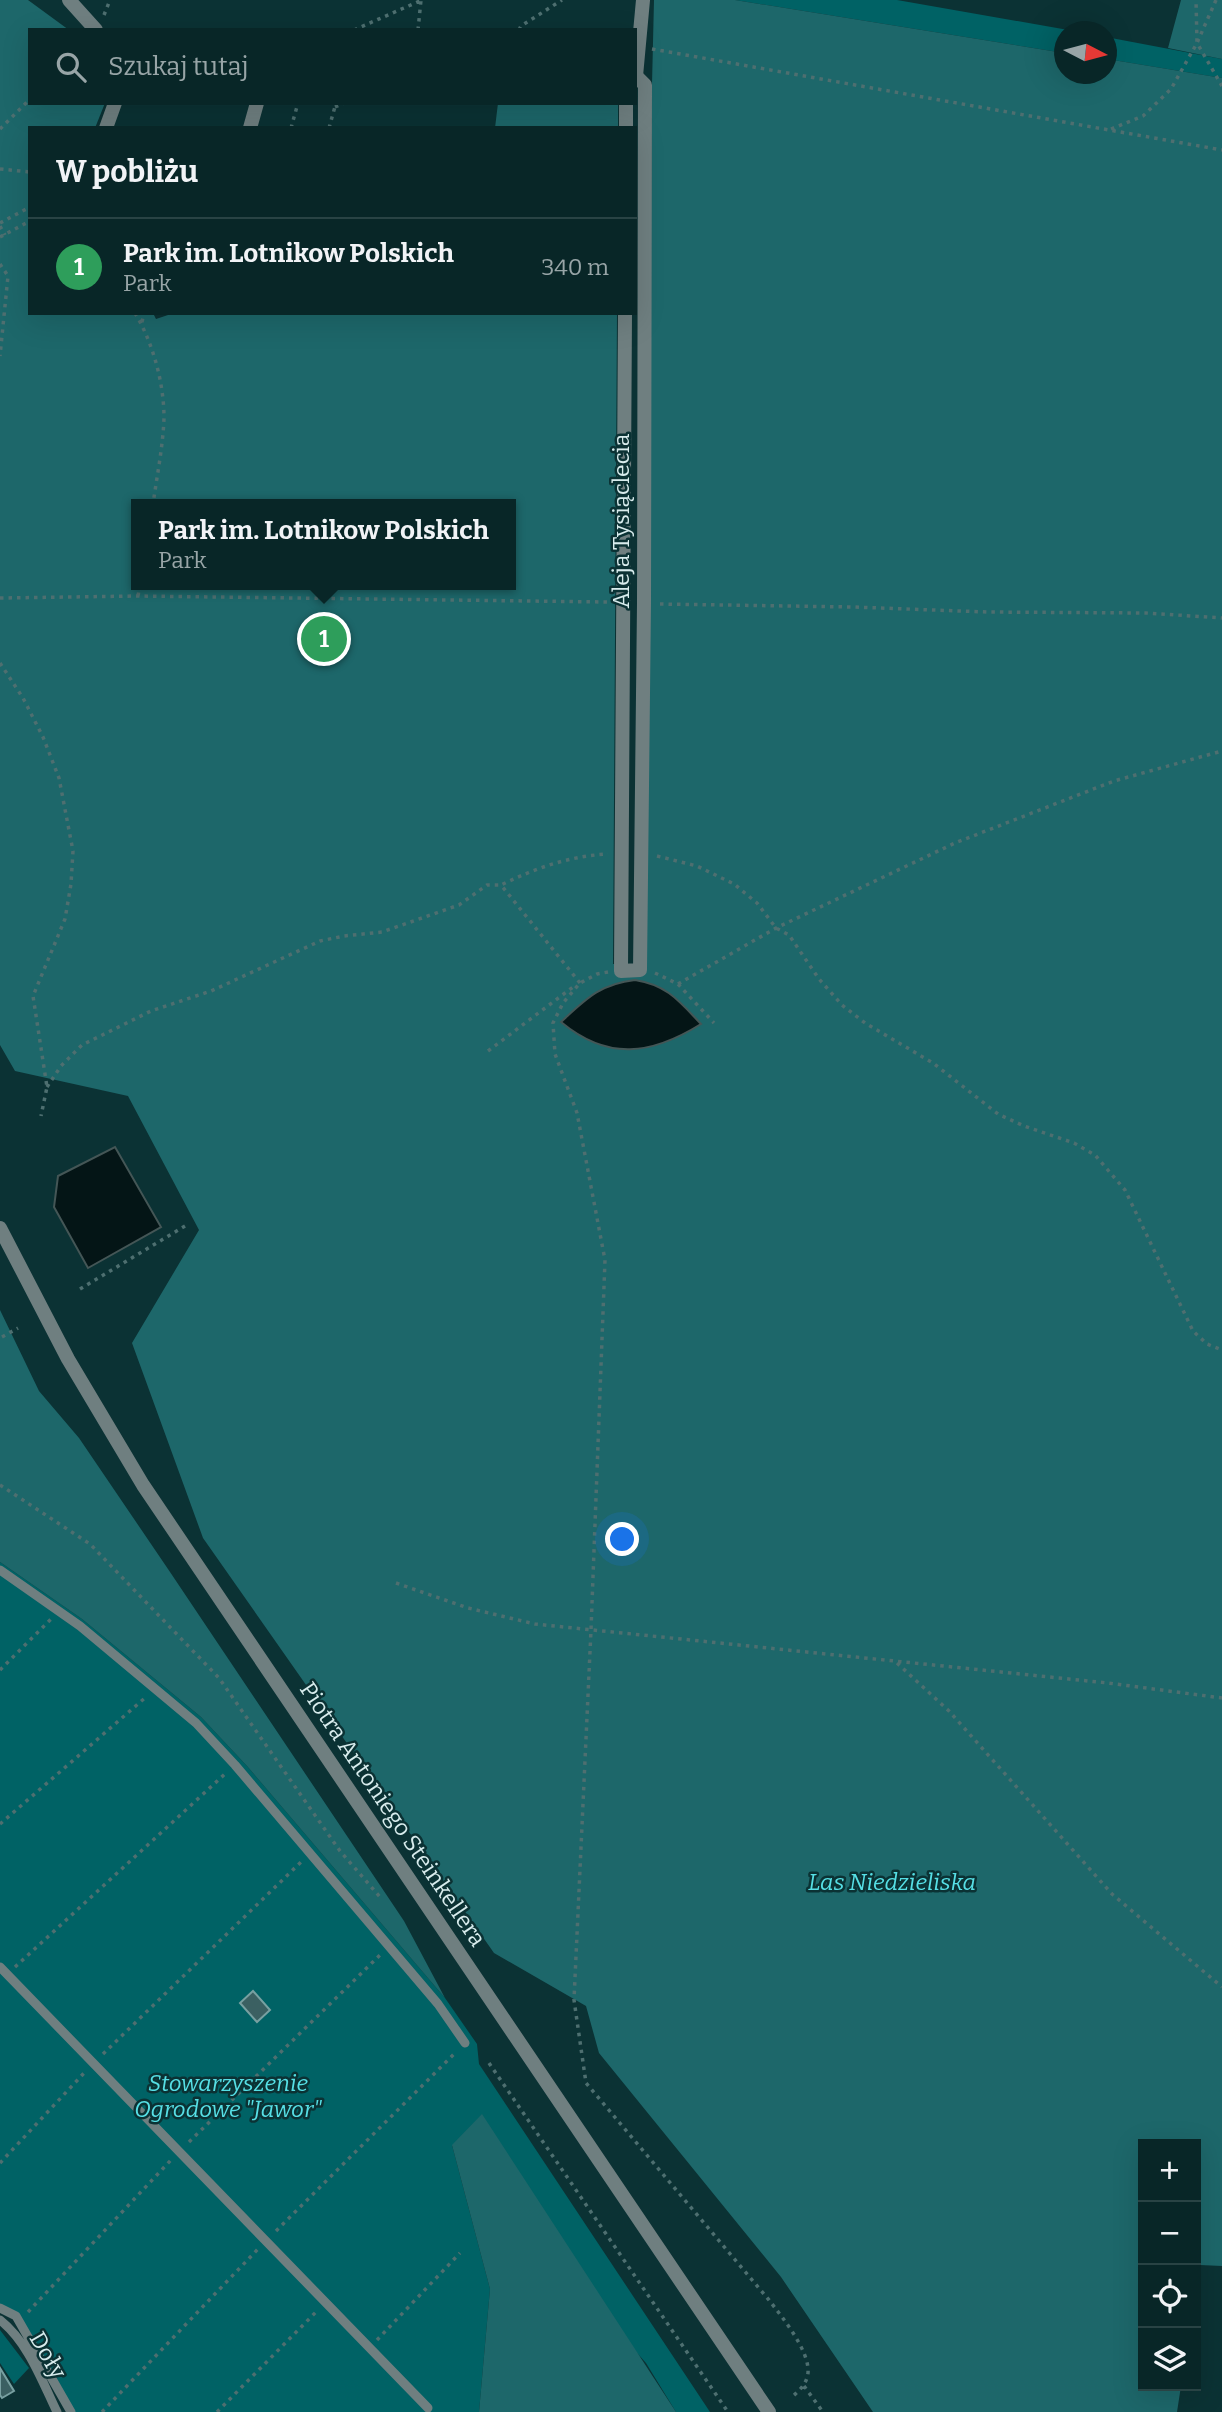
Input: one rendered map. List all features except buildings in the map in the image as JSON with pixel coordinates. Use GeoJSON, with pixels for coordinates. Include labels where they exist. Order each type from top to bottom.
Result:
{"type":"FeatureCollection","features":[{"type":"Feature","properties":{"kind":"street"},"geometry":{"type":"LineString","coordinates":[[57,0],[73,5],[94,28]]}},
{"type":"Feature","properties":{"kind":"street","name":"Aleja Tysiąclecia"},"geometry":{"type":"LineString","coordinates":[[637,66],[643,0]]}},
{"type":"Feature","properties":{"kind":"street","name":"Aleja Tysiąclecia"},"geometry":{"type":"LineString","coordinates":[[637,77],[645,85],[640,970]]}},
{"type":"Feature","properties":{"kind":"street"},"geometry":{"type":"LineString","coordinates":[[107,126],[114,105]]}},
{"type":"Feature","properties":{"kind":"street"},"geometry":{"type":"LineString","coordinates":[[251,126],[256,105]]}},
{"type":"Feature","properties":{"kind":"street"},"geometry":{"type":"LineString","coordinates":[[626,105],[626,126]]}},
{"type":"Feature","properties":{"kind":"street","name":"Aleja Tysiąclecia"},"geometry":{"type":"LineString","coordinates":[[621,971],[625,315]]}},
{"type":"Feature","properties":{"kind":"street"},"geometry":{"type":"LineString","coordinates":[[621,971],[640,970]]}},
{"type":"Feature","properties":{"kind":"street","name":"Piotra Antoniego Steinkellera"},"geometry":{"type":"LineString","coordinates":[[0,1228],[68,1359],[143,1485],[769,2412]]}},
{"type":"Feature","properties":{"kind":"lane"},"geometry":{"type":"LineString","coordinates":[[0,1570],[59,1611],[196,1723],[235,1765],[438,2004],[465,2043]]}},
{"type":"Feature","properties":{"kind":"lane"},"geometry":{"type":"LineString","coordinates":[[0,1967],[428,2409]]}},
{"type":"Feature","properties":{"kind":"lane"},"geometry":{"type":"LineString","coordinates":[[0,2308],[16,2316],[71,2412]]}},
{"type":"Feature","properties":{"kind":"lane","name":"Doły"},"geometry":{"type":"LineString","coordinates":[[0,2320],[14,2334],[32,2362],[57,2412]]}},
{"type":"Feature","properties":{"kind":"path"},"geometry":{"type":"LineString","coordinates":[[358,28],[421,0],[418,28]]}},
{"type":"Feature","properties":{"kind":"path"},"geometry":{"type":"LineString","coordinates":[[520,28],[562,0]]}},
{"type":"Feature","properties":{"kind":"path"},"geometry":{"type":"LineString","coordinates":[[1196,0],[1197,43],[1222,86]]}},
{"type":"Feature","properties":{"kind":"path"},"geometry":{"type":"LineString","coordinates":[[1110,130],[1143,116],[1171,89],[1197,43],[1216,0]]}},
{"type":"Feature","properties":{"kind":"path"},"geometry":{"type":"LineString","coordinates":[[639,46],[1222,149]]}},
{"type":"Feature","properties":{"kind":"path"},"geometry":{"type":"LineString","coordinates":[[1,127],[28,101]]}},
{"type":"Feature","properties":{"kind":"path"},"geometry":{"type":"LineString","coordinates":[[292,126],[297,105]]}},
{"type":"Feature","properties":{"kind":"path"},"geometry":{"type":"LineString","coordinates":[[330,126],[335,105]]}},
{"type":"Feature","properties":{"kind":"path"},"geometry":{"type":"LineString","coordinates":[[0,119],[1,127]]}},
{"type":"Feature","properties":{"kind":"path"},"geometry":{"type":"LineString","coordinates":[[0,169],[28,172]]}},
{"type":"Feature","properties":{"kind":"path"},"geometry":{"type":"LineString","coordinates":[[28,208],[0,225],[2,236],[28,222]]}},
{"type":"Feature","properties":{"kind":"path"},"geometry":{"type":"LineString","coordinates":[[0,264],[8,276],[0,356]]}},
{"type":"Feature","properties":{"kind":"path"},"geometry":{"type":"LineString","coordinates":[[136,315],[157,366],[164,417],[154,499]]}},
{"type":"Feature","properties":{"kind":"path"},"geometry":{"type":"LineString","coordinates":[[142,324],[144,315]]}},
{"type":"Feature","properties":{"kind":"path"},"geometry":{"type":"LineString","coordinates":[[138,596],[139,590]]}},
{"type":"Feature","properties":{"kind":"path"},"geometry":{"type":"LineString","coordinates":[[0,597],[138,596],[624,603]]}},
{"type":"Feature","properties":{"kind":"path"},"geometry":{"type":"LineString","coordinates":[[644,603],[987,612],[1146,613],[1222,618]]}},
{"type":"Feature","properties":{"kind":"path"},"geometry":{"type":"LineString","coordinates":[[0,663],[23,698],[43,737],[59,778],[73,851],[65,919],[33,996],[47,1087],[41,1116]]}},
{"type":"Feature","properties":{"kind":"path"},"geometry":{"type":"LineString","coordinates":[[678,984],[776,928],[955,842],[1114,781],[1222,751]]}},
{"type":"Feature","properties":{"kind":"path"},"geometry":{"type":"LineString","coordinates":[[47,1087],[61,1066],[82,1045],[151,1011],[211,991],[320,941],[382,932],[458,905],[487,886],[502,885]]}},
{"type":"Feature","properties":{"kind":"path"},"geometry":{"type":"LineString","coordinates":[[776,928],[789,935],[819,979],[842,1005],[865,1023],[933,1063],[998,1114],[1074,1143],[1094,1155],[1125,1190],[1193,1331],[1208,1344],[1222,1350]]}},
{"type":"Feature","properties":{"kind":"path"},"geometry":{"type":"LineString","coordinates":[[640,970],[658,973],[678,984],[714,1023]]}},
{"type":"Feature","properties":{"kind":"path"},"geometry":{"type":"LineString","coordinates":[[488,1051],[580,983],[597,974],[621,971]]}},
{"type":"Feature","properties":{"kind":"path"},"geometry":{"type":"LineString","coordinates":[[580,983],[563,1003],[553,1023],[555,1054],[577,1113],[605,1260],[574,2000],[586,2083],[790,2327],[803,2352],[809,2372],[804,2386],[793,2396]]}},
{"type":"Feature","properties":{"kind":"path"},"geometry":{"type":"LineString","coordinates":[[80,1289],[185,1226]]}},
{"type":"Feature","properties":{"kind":"path"},"geometry":{"type":"LineString","coordinates":[[2,1337],[18,1328]]}},
{"type":"Feature","properties":{"kind":"path"},"geometry":{"type":"LineString","coordinates":[[0,1485],[90,1544],[219,1678],[340,1851],[380,1897]]}},
{"type":"Feature","properties":{"kind":"path"},"geometry":{"type":"LineString","coordinates":[[396,1583],[468,1608],[535,1624],[1108,1683],[1222,1698]]}},
{"type":"Feature","properties":{"kind":"path"},"geometry":{"type":"LineString","coordinates":[[0,1670],[59,1611]]}},
{"type":"Feature","properties":{"kind":"path"},"geometry":{"type":"LineString","coordinates":[[895,1661],[949,1711],[1112,1894],[1222,1987]]}},
{"type":"Feature","properties":{"kind":"path"},"geometry":{"type":"LineString","coordinates":[[0,1824],[156,1688]]}},
{"type":"Feature","properties":{"kind":"path"},"geometry":{"type":"LineString","coordinates":[[8,1976],[235,1765]]}},
{"type":"Feature","properties":{"kind":"path"},"geometry":{"type":"LineString","coordinates":[[0,2162],[93,2064],[309,1854]]}},
{"type":"Feature","properties":{"kind":"path"},"geometry":{"type":"LineString","coordinates":[[16,2316],[28,2312],[178,2152],[389,1946]]}},
{"type":"Feature","properties":{"kind":"path"},"geometry":{"type":"LineString","coordinates":[[102,2412],[265,2241],[465,2043]]}},
{"type":"Feature","properties":{"kind":"path"},"geometry":{"type":"LineString","coordinates":[[489,2063],[728,2412]]}},
{"type":"Feature","properties":{"kind":"path"},"geometry":{"type":"LineString","coordinates":[[369,2349],[460,2253]]}},
{"type":"Feature","properties":{"kind":"path"},"geometry":{"type":"LineString","coordinates":[[217,2412],[325,2303]]}},
{"type":"Feature","properties":{"kind":"path"},"geometry":{"type":"LineString","coordinates":[[804,2386],[823,2412]]}},
{"type":"Feature","properties":{"kind":"green space","name":"Las Niedzieliska"},"geometry":{"type":"Polygon","coordinates":[[[0,0],[28,0],[66,28],[28,28],[28,105],[104,105],[96,126],[28,126],[28,315],[154,315],[156,319],[168,315],[617,315],[613,964],[645,965],[654,0],[735,0],[1054,51],[1054,84],[1117,84],[1117,61],[1222,78],[1222,2266],[1201,2265],[1201,2139],[1138,2139],[1138,2391],[1180,2391],[1177,2412],[873,2412],[781,2277],[599,2053],[586,2006],[494,1953],[203,1538],[132,1343],[199,1230],[128,1096],[15,1071],[0,1045],[0,0]]]}},
{"type":"Feature","properties":{"kind":"green space"},"geometry":{"type":"Polygon","coordinates":[[[735,0],[897,0],[1054,27],[1054,51],[735,0]]]}},
{"type":"Feature","properties":{"kind":"green space"},"geometry":{"type":"Polygon","coordinates":[[[1181,0],[1222,0],[1222,59],[1168,48],[1181,0]]]}},
{"type":"Feature","properties":{"kind":"green space"},"geometry":{"type":"Polygon","coordinates":[[[1117,39],[1222,59],[1222,78],[1117,61],[1117,39]]]}},
{"type":"Feature","properties":{"kind":"green space"},"geometry":{"type":"Polygon","coordinates":[[[498,105],[618,105],[618,126],[495,126],[498,105]]]}},
{"type":"Feature","properties":{"kind":"green space"},"geometry":{"type":"Polygon","coordinates":[[[0,1310],[39,1391],[79,1438],[404,1921],[445,1998],[247,1766],[201,1717],[82,1619],[0,1562],[0,1310]]]}},
{"type":"Feature","properties":{"kind":"green space","name":"Stowarzyszenie Ogrodowe \"Jawor\""},"geometry":{"type":"Polygon","coordinates":[[[0,1562],[82,1619],[201,1717],[247,1766],[445,1998],[477,2044],[479,2064],[710,2412],[676,2412],[646,2363],[452,2145],[490,2289],[479,2412],[67,2412],[12,2317],[0,2311],[0,1562]]]}},
{"type":"Feature","properties":{"kind":"green space"},"geometry":{"type":"Polygon","coordinates":[[[482,2114],[676,2412],[479,2412],[490,2289],[452,2145],[482,2114]]]}},
{"type":"Feature","properties":{"kind":"green space"},"geometry":{"type":"Polygon","coordinates":[[[0,2330],[29,2368],[14,2384],[0,2363],[0,2330]]]}},
{"type":"Feature","properties":{"kind":"shaded area"},"geometry":{"type":"Polygon","coordinates":[[[635,980],[664,990],[701,1024],[665,1042],[630,1049],[596,1043],[578,1035],[561,1022],[603,989],[635,980]]]}},
{"type":"Feature","properties":{"kind":"shaded area"},"geometry":{"type":"Polygon","coordinates":[[[115,1147],[161,1227],[88,1268],[54,1207],[58,1176],[115,1147]]]}},
{"type":"Feature","properties":{"kind":"place","name":"Park im. Lotnikow Polskich"},"geometry":{"type":"Point","coordinates":[324,639]}}]}
